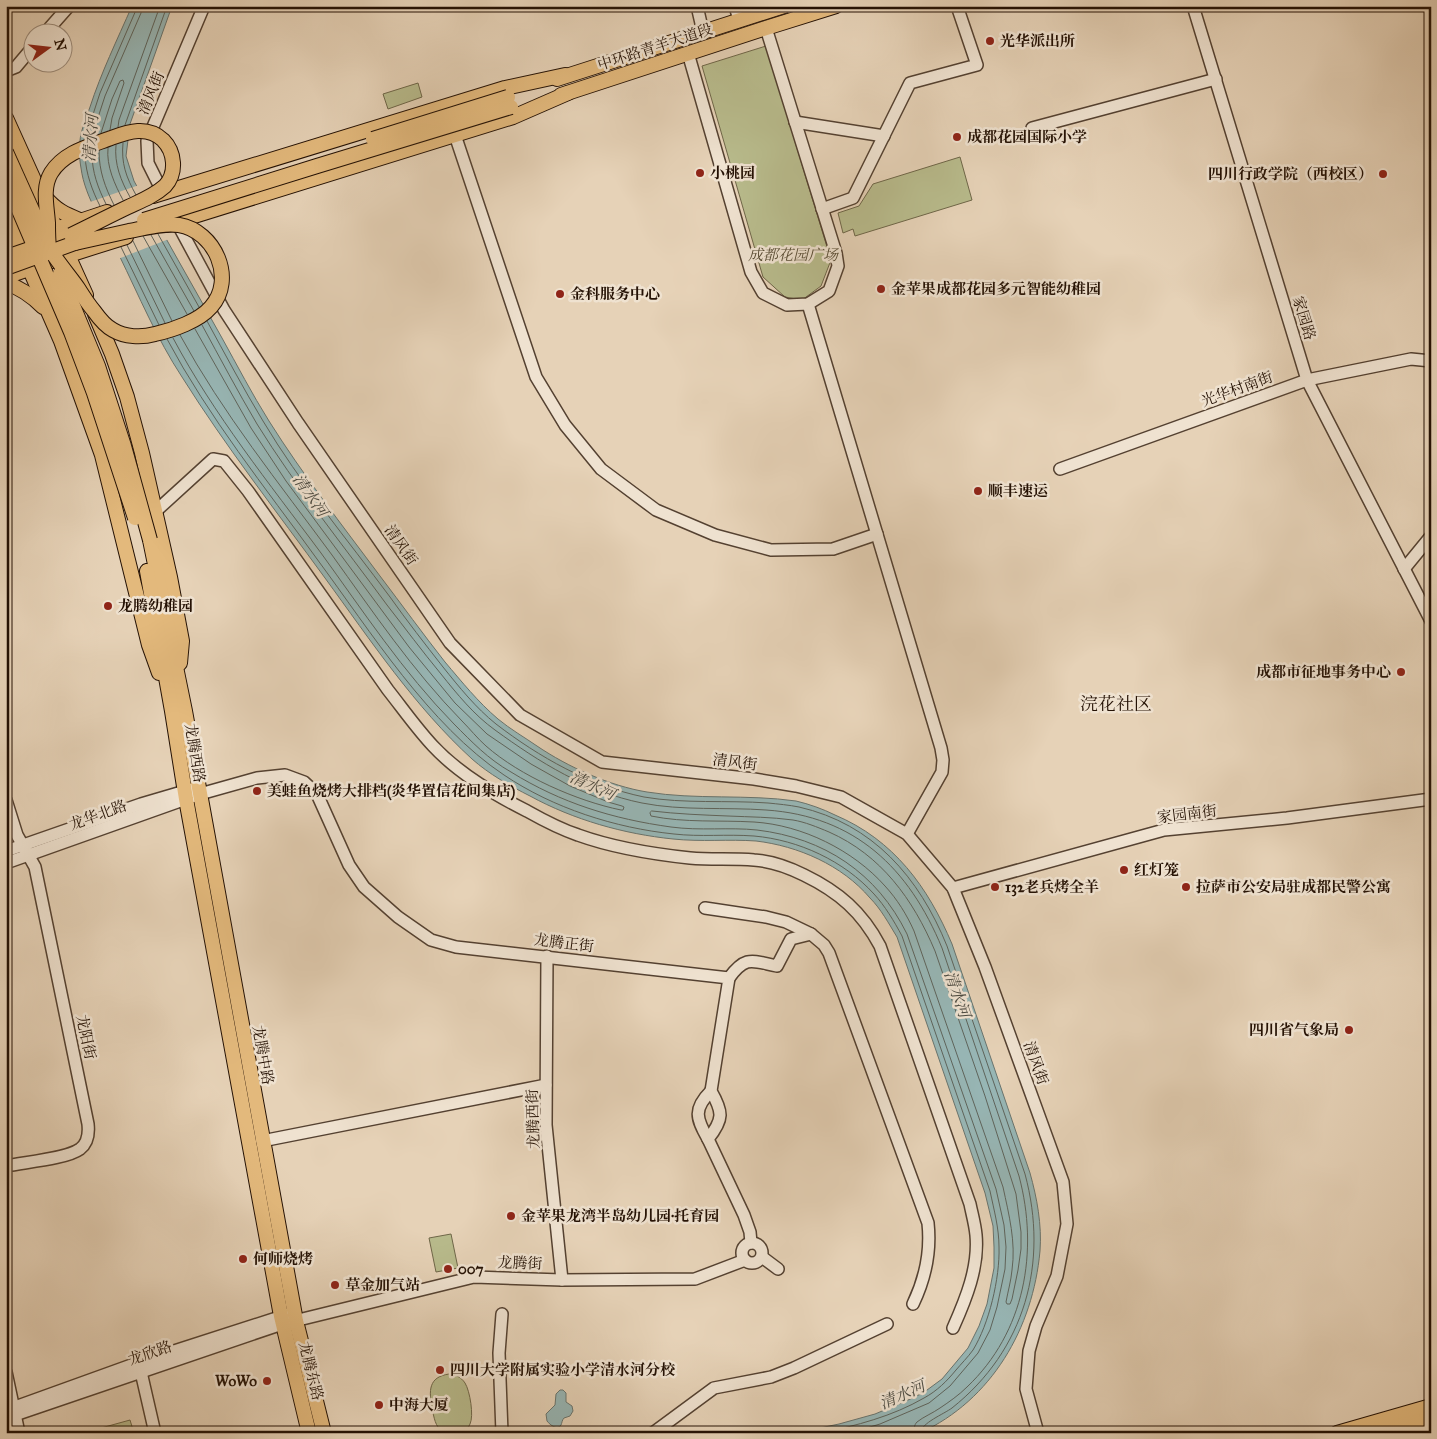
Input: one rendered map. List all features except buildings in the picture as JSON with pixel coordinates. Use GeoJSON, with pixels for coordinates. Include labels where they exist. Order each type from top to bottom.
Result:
{"type":"FeatureCollection","features":[{"type":"Feature","properties":{"kind":"highway"},"geometry":{"type":"LineString","coordinates":[[1374,1433],[1431,1419]]}},
{"type":"Feature","properties":{"kind":"highway"},"geometry":{"type":"LineString","coordinates":[[1420,1433],[1431,1430]]}},
{"type":"Feature","properties":{"kind":"main road","name":"中环路青羊大道段"},"geometry":{"type":"LineString","coordinates":[[510,102],[565,76],[784,6]]}},
{"type":"Feature","properties":{"kind":"main road","name":"中环路青羊大道段"},"geometry":{"type":"LineString","coordinates":[[510,102],[568,93],[836,6]]}},
{"type":"Feature","properties":{"kind":"main road"},"geometry":{"type":"LineString","coordinates":[[13,245],[158,194],[505,88],[565,76]]}},
{"type":"Feature","properties":{"kind":"main road"},"geometry":{"type":"LineString","coordinates":[[72,244],[101,245],[513,117],[568,93]]}},
{"type":"Feature","properties":{"kind":"main road"},"geometry":{"type":"LineString","coordinates":[[6,268],[116,229],[510,102]]}},
{"type":"Feature","properties":{"kind":"main road"},"geometry":{"type":"LineString","coordinates":[[6,118],[56,229],[72,244],[81,283],[112,354],[124,389],[156,511],[182,641],[179,711]]}},
{"type":"Feature","properties":{"kind":"main road"},"geometry":{"type":"LineString","coordinates":[[6,257],[72,244],[162,224],[181,226],[201,234],[217,254],[222,269],[217,299],[206,312],[192,322],[156,334],[134,336],[114,331],[106,325],[93,311],[49,248],[46,185],[51,174],[58,165],[78,151],[135,130],[146,131],[162,139],[172,155],[174,163],[166,184],[152,196],[72,244],[30,270],[6,277]]}},
{"type":"Feature","properties":{"kind":"main road"},"geometry":{"type":"LineString","coordinates":[[6,152],[75,307],[98,366],[124,446],[146,542],[179,711]]}},
{"type":"Feature","properties":{"kind":"main road"},"geometry":{"type":"LineString","coordinates":[[32,176],[54,207],[62,213],[88,219]]}},
{"type":"Feature","properties":{"kind":"main road"},"geometry":{"type":"LineString","coordinates":[[6,180],[64,314],[91,384],[146,542]]}},
{"type":"Feature","properties":{"kind":"main road"},"geometry":{"type":"LineString","coordinates":[[6,216],[13,245],[30,270],[62,342],[102,455],[148,645],[179,711]]}},
{"type":"Feature","properties":{"kind":"main road"},"geometry":{"type":"LineString","coordinates":[[81,283],[84,264],[91,253],[101,245]]}},
{"type":"Feature","properties":{"kind":"main road"},"geometry":{"type":"LineString","coordinates":[[6,284],[27,292],[48,311]]}},
{"type":"Feature","properties":{"kind":"main road","name":"龙腾西路"},"geometry":{"type":"LineString","coordinates":[[179,711],[199,791]]}},
{"type":"Feature","properties":{"kind":"main road","name":"龙腾西路"},"geometry":{"type":"LineString","coordinates":[[179,711],[185,795]]}},
{"type":"Feature","properties":{"kind":"main road","name":"龙腾中路"},"geometry":{"type":"LineString","coordinates":[[199,791],[262,1141],[288,1319]]}},
{"type":"Feature","properties":{"kind":"main road","name":"龙腾中路"},"geometry":{"type":"LineString","coordinates":[[185,795],[288,1319]]}},
{"type":"Feature","properties":{"kind":"main road","name":"龙腾东路"},"geometry":{"type":"LineString","coordinates":[[288,1319],[309,1433]]}},
{"type":"Feature","properties":{"kind":"main road","name":"龙腾东路"},"geometry":{"type":"LineString","coordinates":[[288,1319],[324,1433]]}},
{"type":"Feature","properties":{"kind":"main road"},"geometry":{"type":"LineString","coordinates":[[1337,1433],[1431,1406]]}},
{"type":"Feature","properties":{"kind":"street"},"geometry":{"type":"LineString","coordinates":[[55,22],[69,6]]}},
{"type":"Feature","properties":{"kind":"street","name":"清风街"},"geometry":{"type":"LineString","coordinates":[[158,194],[148,163],[148,141],[204,6]]}},
{"type":"Feature","properties":{"kind":"street"},"geometry":{"type":"LineString","coordinates":[[697,6],[703,32]]}},
{"type":"Feature","properties":{"kind":"street"},"geometry":{"type":"LineString","coordinates":[[735,6],[739,20]]}},
{"type":"Feature","properties":{"kind":"street"},"geometry":{"type":"LineString","coordinates":[[822,209],[853,198],[910,83],[977,65],[957,6]]}},
{"type":"Feature","properties":{"kind":"street","name":"家园路"},"geometry":{"type":"LineString","coordinates":[[1193,6],[1307,380],[1431,621]]}},
{"type":"Feature","properties":{"kind":"street"},"geometry":{"type":"LineString","coordinates":[[688,53],[751,272],[763,292],[787,305],[808,304],[829,291],[838,266],[836,253],[766,28]]}},
{"type":"Feature","properties":{"kind":"street"},"geometry":{"type":"LineString","coordinates":[[6,71],[16,67],[22,60]]}},
{"type":"Feature","properties":{"kind":"street"},"geometry":{"type":"LineString","coordinates":[[1032,128],[1216,78]]}},
{"type":"Feature","properties":{"kind":"street"},"geometry":{"type":"LineString","coordinates":[[795,122],[884,136]]}},
{"type":"Feature","properties":{"kind":"street"},"geometry":{"type":"LineString","coordinates":[[456,134],[536,376],[565,426],[601,469],[656,510],[715,535],[771,550],[832,549],[877,534]]}},
{"type":"Feature","properties":{"kind":"street","name":"清风街"},"geometry":{"type":"LineString","coordinates":[[169,224],[298,423],[450,643],[520,715],[602,762],[754,779],[796,786],[841,797],[907,834],[953,888],[985,967],[1063,1182],[1067,1224],[1057,1276],[1036,1326],[1028,1351],[1026,1388],[1038,1433]]}},
{"type":"Feature","properties":{"kind":"street"},"geometry":{"type":"LineString","coordinates":[[808,304],[941,748],[942,772],[907,834]]}},
{"type":"Feature","properties":{"kind":"street","name":"光华村南街"},"geometry":{"type":"LineString","coordinates":[[1060,469],[1307,380],[1411,359],[1431,361]]}},
{"type":"Feature","properties":{"kind":"street"},"geometry":{"type":"LineString","coordinates":[[156,511],[213,459],[224,461],[281,536],[324,601],[388,690],[434,747],[463,772],[498,796],[541,819],[578,835],[620,847],[649,852],[691,858],[756,860],[788,867],[831,889],[864,920],[880,946],[973,1217],[976,1236],[973,1273],[968,1293],[953,1328]]}},
{"type":"Feature","properties":{"kind":"street"},"geometry":{"type":"LineString","coordinates":[[1404,569],[1431,536]]}},
{"type":"Feature","properties":{"kind":"street","name":"龙腾正街"},"geometry":{"type":"LineString","coordinates":[[199,791],[257,778],[285,775],[304,782],[317,794],[349,865],[364,887],[398,917],[431,940],[456,946],[729,978]]}},
{"type":"Feature","properties":{"kind":"street","name":"龙华北路"},"geometry":{"type":"LineString","coordinates":[[6,851],[141,804],[199,791]]}},
{"type":"Feature","properties":{"kind":"street","name":"龙华北路"},"geometry":{"type":"LineString","coordinates":[[6,863],[185,795]]}},
{"type":"Feature","properties":{"kind":"street","name":"家园南街"},"geometry":{"type":"LineString","coordinates":[[953,888],[1164,830],[1287,818],[1431,799]]}},
{"type":"Feature","properties":{"kind":"street"},"geometry":{"type":"LineString","coordinates":[[6,800],[17,835],[22,846],[30,855]]}},
{"type":"Feature","properties":{"kind":"street","name":"龙阳街"},"geometry":{"type":"LineString","coordinates":[[6,1166],[71,1153],[80,1149],[86,1141],[89,1132],[36,867],[30,855]]}},
{"type":"Feature","properties":{"kind":"street"},"geometry":{"type":"LineString","coordinates":[[705,908],[766,916],[786,922],[811,934],[824,945],[834,965],[928,1223],[927,1264],[913,1304]]}},
{"type":"Feature","properties":{"kind":"street"},"geometry":{"type":"LineString","coordinates":[[751,1243],[750,1232],[744,1215],[701,1126],[698,1114],[701,1100],[711,1091],[729,978],[741,964],[748,962],[777,966],[792,932],[786,922]]}},
{"type":"Feature","properties":{"kind":"street"},"geometry":{"type":"LineString","coordinates":[[790,939],[811,934]]}},
{"type":"Feature","properties":{"kind":"street","name":"龙腾西街"},"geometry":{"type":"LineString","coordinates":[[547,956],[546,1125],[562,1280]]}},
{"type":"Feature","properties":{"kind":"street"},"geometry":{"type":"LineString","coordinates":[[262,1141],[546,1085]]}},
{"type":"Feature","properties":{"kind":"street"},"geometry":{"type":"LineString","coordinates":[[708,1139],[716,1130],[721,1115],[718,1103],[711,1091]]}},
{"type":"Feature","properties":{"kind":"street"},"geometry":{"type":"LineString","coordinates":[[751,1243],[760,1246],[763,1253],[758,1262],[750,1263],[745,1260],[742,1251],[745,1245],[751,1243]]}},
{"type":"Feature","properties":{"kind":"street"},"geometry":{"type":"LineString","coordinates":[[762,1256],[778,1269]]}},
{"type":"Feature","properties":{"kind":"street","name":"龙腾街"},"geometry":{"type":"LineString","coordinates":[[288,1319],[315,1316],[474,1277],[562,1280],[695,1278],[745,1260]]}},
{"type":"Feature","properties":{"kind":"street"},"geometry":{"type":"LineString","coordinates":[[502,1314],[499,1353],[502,1433]]}},
{"type":"Feature","properties":{"kind":"street"},"geometry":{"type":"LineString","coordinates":[[10,1413],[137,1363],[288,1319]]}},
{"type":"Feature","properties":{"kind":"street","name":"龙欣路"},"geometry":{"type":"LineString","coordinates":[[10,1413],[141,1372],[288,1319]]}},
{"type":"Feature","properties":{"kind":"street"},"geometry":{"type":"LineString","coordinates":[[653,1433],[714,1388],[771,1377],[887,1324]]}},
{"type":"Feature","properties":{"kind":"street"},"geometry":{"type":"LineString","coordinates":[[6,1372],[10,1413],[19,1433]]}},
{"type":"Feature","properties":{"kind":"street"},"geometry":{"type":"LineString","coordinates":[[141,1372],[155,1433]]}},
{"type":"Feature","properties":{"kind":"green space","name":"成都花园广场"},"geometry":{"type":"Polygon","coordinates":[[[766,46],[831,260],[821,286],[802,300],[785,297],[763,277],[702,66],[766,46]]]}},
{"type":"Feature","properties":{"kind":"green space"},"geometry":{"type":"Polygon","coordinates":[[[418,83],[422,97],[388,109],[383,94],[418,83]]]}},
{"type":"Feature","properties":{"kind":"green space"},"geometry":{"type":"Polygon","coordinates":[[[960,157],[972,200],[855,236],[853,229],[843,233],[838,213],[859,206],[873,184],[960,157]]]}},
{"type":"Feature","properties":{"kind":"green space"},"geometry":{"type":"Polygon","coordinates":[[[451,1234],[458,1268],[436,1272],[429,1238],[451,1234]]]}},
{"type":"Feature","properties":{"kind":"green space"},"geometry":{"type":"Polygon","coordinates":[[[449,1374],[463,1381],[470,1397],[470,1424],[460,1433],[446,1433],[440,1430],[435,1421],[432,1408],[431,1386],[437,1378],[449,1374]]]}},
{"type":"Feature","properties":{"kind":"green space"},"geometry":{"type":"Polygon","coordinates":[[[130,1420],[134,1433],[83,1433],[130,1420]]]}},
{"type":"Feature","properties":{"kind":"water","name":"清水河"},"geometry":{"type":"Polygon","coordinates":[[[132,6],[172,6],[130,124],[126,156],[134,181],[263,411],[295,461],[445,662],[470,692],[503,723],[517,733],[549,754],[604,780],[633,789],[665,794],[796,801],[830,813],[856,825],[892,852],[907,868],[932,903],[952,944],[1030,1173],[1040,1221],[1040,1251],[1036,1280],[1018,1334],[988,1381],[946,1419],[920,1433],[796,1433],[875,1414],[923,1393],[942,1379],[968,1348],[987,1304],[994,1268],[994,1247],[993,1226],[985,1193],[897,937],[878,907],[859,886],[833,867],[818,859],[788,847],[756,841],[683,840],[655,837],[618,830],[582,819],[547,805],[493,775],[472,759],[431,718],[377,649],[252,479],[182,377],[156,333],[87,191],[80,160],[81,134],[99,82],[132,6]]]}},
{"type":"Feature","properties":{"kind":"water"},"geometry":{"type":"Polygon","coordinates":[[[560,1390],[566,1393],[566,1402],[572,1406],[573,1411],[570,1416],[564,1418],[560,1427],[556,1427],[547,1421],[546,1414],[555,1405],[556,1394],[560,1390]]]}},
{"type":"Feature","properties":{"kind":"pier"},"geometry":{"type":"Polygon","coordinates":[[[139,185],[169,239],[118,259],[90,202],[139,185]]]}},
{"type":"Feature","properties":{"kind":"place","name":"光华派出所"},"geometry":{"type":"Point","coordinates":[990,41]}},
{"type":"Feature","properties":{"kind":"place","name":"成都花园国际小学"},"geometry":{"type":"Point","coordinates":[957,137]}},
{"type":"Feature","properties":{"kind":"place","name":"小桃园"},"geometry":{"type":"Point","coordinates":[700,173]}},
{"type":"Feature","properties":{"kind":"place","name":"四川行政学院（西校区）"},"geometry":{"type":"Point","coordinates":[1383,174]}},
{"type":"Feature","properties":{"kind":"place","name":"金苹果成都花园多元智能幼稚园"},"geometry":{"type":"Point","coordinates":[881,289]}},
{"type":"Feature","properties":{"kind":"place","name":"金科服务中心"},"geometry":{"type":"Point","coordinates":[560,294]}},
{"type":"Feature","properties":{"kind":"place","name":"顺丰速运"},"geometry":{"type":"Point","coordinates":[978,491]}},
{"type":"Feature","properties":{"kind":"place","name":"龙腾幼稚园"},"geometry":{"type":"Point","coordinates":[108,606]}},
{"type":"Feature","properties":{"kind":"place","name":"成都市征地事务中心"},"geometry":{"type":"Point","coordinates":[1401,672]}},
{"type":"Feature","properties":{"kind":"place","name":"美蛙鱼烧烤大排档(炎华置信花间集店)"},"geometry":{"type":"Point","coordinates":[257,791]}},
{"type":"Feature","properties":{"kind":"place","name":"红灯笼"},"geometry":{"type":"Point","coordinates":[1124,870]}},
{"type":"Feature","properties":{"kind":"place","name":"132老兵烤全羊"},"geometry":{"type":"Point","coordinates":[995,887]}},
{"type":"Feature","properties":{"kind":"place","name":"拉萨市公安局驻成都民警公寓"},"geometry":{"type":"Point","coordinates":[1186,887]}},
{"type":"Feature","properties":{"kind":"place","name":"四川省气象局"},"geometry":{"type":"Point","coordinates":[1349,1030]}},
{"type":"Feature","properties":{"kind":"place","name":"金苹果龙湾半岛幼儿园·托育园"},"geometry":{"type":"Point","coordinates":[511,1216]}},
{"type":"Feature","properties":{"kind":"place","name":"何师烧烤"},"geometry":{"type":"Point","coordinates":[243,1259]}},
{"type":"Feature","properties":{"kind":"place","name":"007"},"geometry":{"type":"Point","coordinates":[448,1269]}},
{"type":"Feature","properties":{"kind":"place","name":"草金加气站"},"geometry":{"type":"Point","coordinates":[335,1285]}},
{"type":"Feature","properties":{"kind":"place","name":"四川大学附属实验小学清水河分校"},"geometry":{"type":"Point","coordinates":[440,1370]}},
{"type":"Feature","properties":{"kind":"place","name":"WoWo"},"geometry":{"type":"Point","coordinates":[267,1381]}},
{"type":"Feature","properties":{"kind":"place","name":"中海大厦"},"geometry":{"type":"Point","coordinates":[379,1405]}},
{"type":"Feature","properties":{"kind":"district","name":"浣花社区"},"geometry":{"type":"Point","coordinates":[1116,704]}}]}
